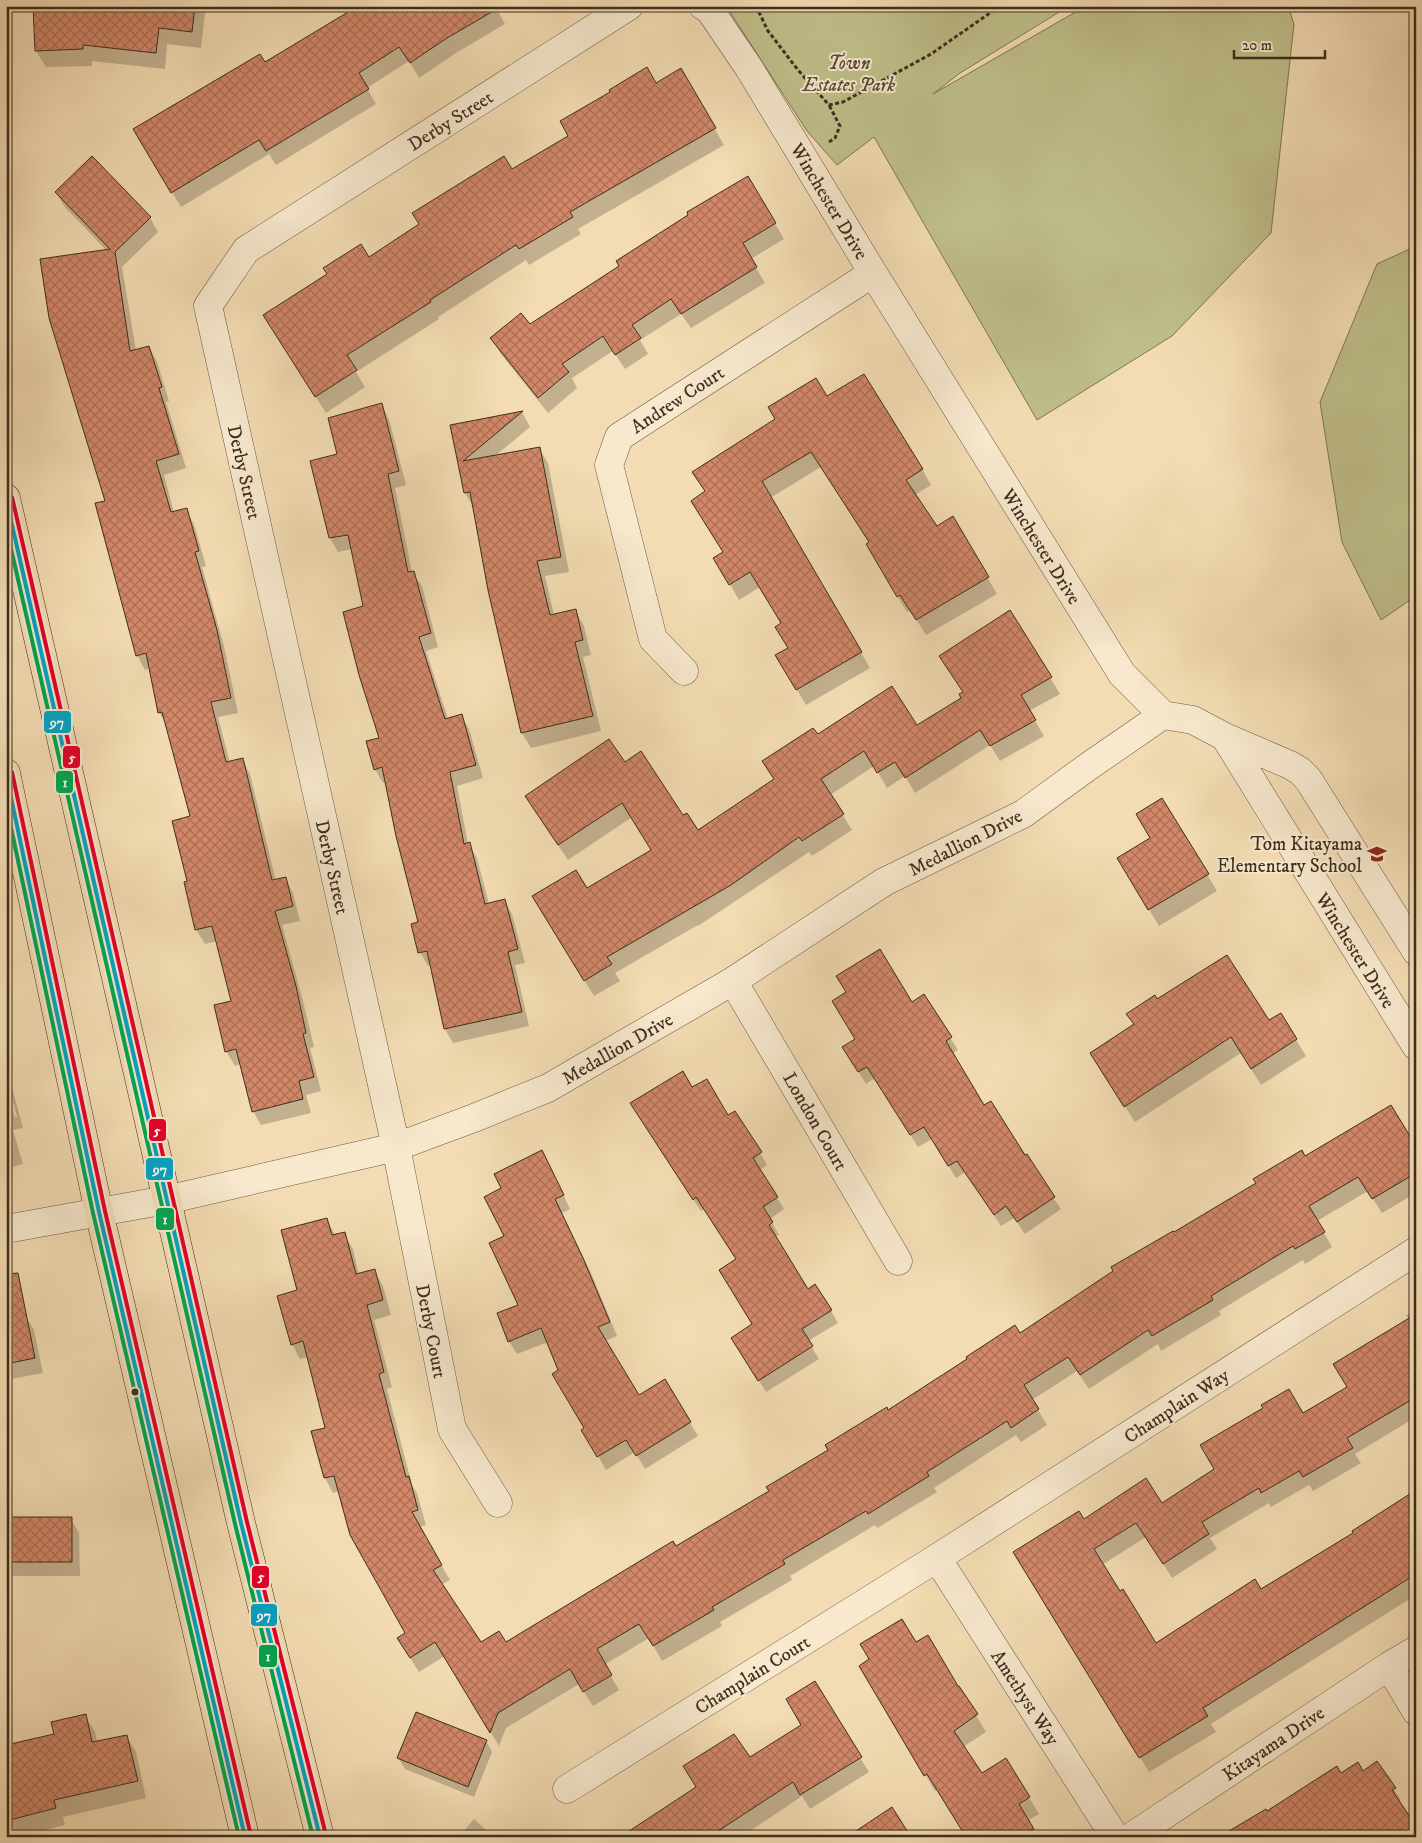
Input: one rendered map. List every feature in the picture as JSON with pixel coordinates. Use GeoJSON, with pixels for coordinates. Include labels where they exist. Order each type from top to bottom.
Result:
{"type":"FeatureCollection","features":[{"type":"Feature","properties":{"kind":"main road"},"geometry":{"type":"LineString","coordinates":[[6,498],[241,1523],[320,1837]]}},
{"type":"Feature","properties":{"kind":"main road"},"geometry":{"type":"LineString","coordinates":[[6,773],[99,1212],[245,1837]]}},
{"type":"Feature","properties":{"kind":"street","name":"Derby Street"},"geometry":{"type":"LineString","coordinates":[[396,1147],[208,306],[246,250],[629,6]]}},
{"type":"Feature","properties":{"kind":"street","name":"Winchester Drive"},"geometry":{"type":"LineString","coordinates":[[703,6],[709,9],[750,68],[873,272],[1122,674],[1163,715],[1193,720],[1224,737],[1416,1046]]}},
{"type":"Feature","properties":{"kind":"street","name":"Andrew Court"},"geometry":{"type":"LineString","coordinates":[[684,671],[652,640],[609,466],[619,437],[873,272]]}},
{"type":"Feature","properties":{"kind":"street","name":"Medallion Drive"},"geometry":{"type":"LineString","coordinates":[[6,1229],[166,1200],[396,1147],[548,1088],[733,981],[884,882],[1023,814],[1163,715]]}},
{"type":"Feature","properties":{"kind":"street"},"geometry":{"type":"LineString","coordinates":[[1224,737],[1290,765],[1308,779],[1416,951]]}},
{"type":"Feature","properties":{"kind":"street","name":"London Court"},"geometry":{"type":"LineString","coordinates":[[733,981],[898,1261]]}},
{"type":"Feature","properties":{"kind":"street","name":"Derby Court"},"geometry":{"type":"LineString","coordinates":[[396,1147],[452,1429],[498,1503]]}},
{"type":"Feature","properties":{"kind":"street","name":"Champlain Way"},"geometry":{"type":"LineString","coordinates":[[937,1558],[1416,1251]]}},
{"type":"Feature","properties":{"kind":"street","name":"Champlain Court"},"geometry":{"type":"LineString","coordinates":[[567,1790],[937,1558]]}},
{"type":"Feature","properties":{"kind":"street","name":"Amethyst Way"},"geometry":{"type":"LineString","coordinates":[[937,1558],[1115,1837]]}},
{"type":"Feature","properties":{"kind":"street","name":"Kitayama Drive"},"geometry":{"type":"LineString","coordinates":[[1131,1837],[1416,1650]]}},
{"type":"Feature","properties":{"kind":"street"},"geometry":{"type":"LineString","coordinates":[[1389,1666],[1416,1711]]}},
{"type":"Feature","properties":{"kind":"path"},"geometry":{"type":"LineString","coordinates":[[756,6],[768,31],[798,70],[829,105],[840,126],[836,138],[803,157]]}},
{"type":"Feature","properties":{"kind":"path"},"geometry":{"type":"LineString","coordinates":[[829,105],[843,102],[931,54],[1000,6]]}},
{"type":"Feature","properties":{"kind":"green space","name":"Town Estates Park"},"geometry":{"type":"Polygon","coordinates":[[[726,6],[1069,6],[960,73],[933,94],[1086,6],[1288,6],[1294,24],[1271,233],[1172,336],[1037,420],[874,137],[837,165],[807,131],[726,6]]]}},
{"type":"Feature","properties":{"kind":"green space"},"geometry":{"type":"Polygon","coordinates":[[[1416,246],[1416,596],[1381,620],[1342,542],[1320,402],[1377,264],[1416,246]]]}},
{"type":"Feature","properties":{"kind":"building"},"geometry":{"type":"Polygon","coordinates":[[[33,6],[195,6],[192,32],[159,28],[156,53],[83,45],[83,49],[35,51],[33,6]]]}},
{"type":"Feature","properties":{"kind":"building"},"geometry":{"type":"Polygon","coordinates":[[[358,6],[502,6],[447,38],[410,63],[399,47],[359,73],[369,89],[266,151],[259,140],[171,193],[133,129],[260,54],[265,62],[358,6]]]}},
{"type":"Feature","properties":{"kind":"building"},"geometry":{"type":"Polygon","coordinates":[[[647,67],[656,83],[681,68],[716,128],[570,212],[573,217],[519,249],[516,245],[347,355],[357,370],[315,397],[263,315],[327,274],[323,268],[361,244],[369,257],[419,224],[412,213],[504,156],[512,169],[568,136],[560,121],[610,92],[609,90],[647,67]]]}},
{"type":"Feature","properties":{"kind":"building"},"geometry":{"type":"Polygon","coordinates":[[[92,156],[151,217],[115,252],[130,351],[149,346],[162,387],[159,388],[179,454],[156,461],[171,512],[187,508],[199,551],[195,552],[217,630],[231,698],[211,702],[226,762],[243,758],[272,880],[286,877],[293,906],[275,911],[296,986],[306,1033],[303,1034],[314,1077],[299,1081],[303,1099],[252,1112],[236,1049],[225,1052],[214,1005],[231,1001],[212,926],[195,930],[184,882],[187,881],[172,821],[190,816],[162,712],[158,713],[146,653],[136,656],[95,503],[105,501],[49,318],[40,259],[110,249],[55,192],[92,156]]]}},
{"type":"Feature","properties":{"kind":"building"},"geometry":{"type":"Polygon","coordinates":[[[748,176],[776,223],[743,243],[757,267],[681,314],[671,299],[632,325],[641,338],[615,355],[603,336],[562,364],[569,372],[538,398],[490,338],[521,313],[530,324],[619,266],[616,261],[688,215],[687,212],[748,176]]]}},
{"type":"Feature","properties":{"kind":"building"},"geometry":{"type":"Polygon","coordinates":[[[864,374],[923,469],[906,480],[937,526],[953,516],[989,577],[916,620],[900,595],[897,597],[866,544],[869,542],[811,452],[762,481],[862,652],[796,690],[775,655],[788,648],[775,627],[781,623],[750,572],[729,585],[713,558],[723,552],[691,501],[705,491],[692,472],[775,419],[768,407],[816,378],[827,396],[864,374]]]}},
{"type":"Feature","properties":{"kind":"building"},"geometry":{"type":"Polygon","coordinates":[[[382,403],[399,471],[388,474],[408,572],[414,571],[431,633],[419,637],[445,719],[462,714],[476,765],[450,772],[464,844],[470,842],[485,904],[505,899],[518,949],[508,952],[522,1012],[444,1029],[427,951],[418,953],[411,924],[418,922],[396,836],[382,767],[374,770],[366,741],[379,738],[359,675],[343,612],[363,606],[348,535],[329,538],[310,461],[337,454],[328,418],[382,403]]]}},
{"type":"Feature","properties":{"kind":"building"},"geometry":{"type":"Polygon","coordinates":[[[523,411],[463,461],[540,447],[561,557],[537,561],[550,615],[576,609],[583,640],[575,642],[593,716],[521,733],[488,590],[470,492],[464,493],[450,425],[523,411]]]}},
{"type":"Feature","properties":{"kind":"building"},"geometry":{"type":"Polygon","coordinates":[[[1010,610],[1052,677],[1021,695],[1036,720],[990,746],[980,730],[905,778],[895,762],[877,773],[864,751],[821,779],[844,814],[802,841],[799,837],[731,885],[607,957],[612,964],[584,981],[532,896],[576,870],[587,888],[651,850],[622,803],[558,845],[525,796],[609,739],[625,762],[641,751],[683,815],[687,813],[698,830],[774,779],[762,761],[813,728],[818,734],[892,686],[917,725],[961,698],[959,694],[963,692],[939,656],[1010,610]]]}},
{"type":"Feature","properties":{"kind":"building"},"geometry":{"type":"Polygon","coordinates":[[[1162,798],[1209,874],[1148,910],[1117,858],[1150,838],[1136,814],[1162,798]]]}},
{"type":"Feature","properties":{"kind":"building"},"geometry":{"type":"Polygon","coordinates":[[[880,949],[912,1002],[924,994],[952,1037],[946,1041],[984,1105],[991,1101],[1025,1155],[1027,1154],[1055,1197],[1017,1222],[1006,1206],[994,1215],[957,1161],[948,1166],[924,1127],[910,1135],[867,1067],[858,1072],[842,1047],[855,1039],[832,1001],[846,992],[836,976],[880,949]]]}},
{"type":"Feature","properties":{"kind":"building"},"geometry":{"type":"Polygon","coordinates":[[[1227,955],[1269,1020],[1281,1013],[1297,1039],[1251,1069],[1231,1037],[1124,1107],[1090,1053],[1134,1024],[1126,1014],[1155,995],[1157,999],[1227,955]]]}},
{"type":"Feature","properties":{"kind":"building"},"geometry":{"type":"Polygon","coordinates":[[[683,1071],[692,1087],[707,1079],[728,1115],[735,1111],[762,1152],[753,1158],[778,1197],[763,1207],[773,1222],[769,1225],[808,1289],[815,1284],[832,1310],[802,1329],[813,1346],[758,1381],[731,1338],[752,1324],[719,1270],[736,1259],[696,1197],[693,1200],[630,1103],[683,1071]]]}},
{"type":"Feature","properties":{"kind":"building"},"geometry":{"type":"Polygon","coordinates":[[[1391,1105],[1416,1146],[1416,1173],[1372,1199],[1358,1177],[1309,1206],[1325,1232],[1295,1249],[1293,1246],[1211,1296],[1213,1300],[1152,1336],[1148,1330],[1080,1375],[1068,1357],[1024,1385],[1039,1409],[1011,1428],[1007,1421],[927,1472],[929,1476],[868,1514],[866,1511],[783,1560],[785,1564],[712,1607],[714,1610],[653,1646],[639,1624],[597,1649],[612,1675],[583,1692],[570,1669],[498,1713],[490,1733],[435,1642],[410,1658],[397,1638],[405,1633],[350,1535],[334,1476],[324,1478],[311,1431],[325,1428],[303,1341],[291,1345],[277,1296],[297,1290],[281,1230],[327,1218],[332,1235],[345,1232],[356,1274],[375,1269],[383,1300],[367,1305],[384,1372],[379,1374],[406,1477],[409,1476],[418,1510],[412,1512],[442,1565],[433,1570],[481,1642],[499,1631],[506,1642],[673,1541],[676,1546],[769,1491],[766,1487],[828,1450],[825,1445],[887,1407],[888,1410],[967,1359],[966,1357],[1015,1325],[1020,1333],[1113,1271],[1111,1267],[1256,1183],[1253,1179],[1302,1150],[1305,1156],[1391,1105]]]}},
{"type":"Feature","properties":{"kind":"building"},"geometry":{"type":"Polygon","coordinates":[[[542,1150],[564,1195],[555,1199],[610,1322],[598,1327],[639,1395],[665,1379],[691,1422],[636,1456],[626,1440],[597,1457],[581,1430],[584,1428],[552,1374],[558,1370],[541,1328],[508,1342],[497,1313],[518,1305],[489,1243],[504,1236],[484,1197],[501,1188],[494,1174],[542,1150]]]}},
{"type":"Feature","properties":{"kind":"building"},"geometry":{"type":"Polygon","coordinates":[[[18,1273],[35,1358],[6,1364],[6,1274],[18,1273]]]}},
{"type":"Feature","properties":{"kind":"building"},"geometry":{"type":"Polygon","coordinates":[[[1416,1314],[1416,1397],[1347,1438],[1353,1448],[1303,1477],[1299,1471],[1261,1493],[1259,1488],[1202,1522],[1209,1534],[1163,1564],[1136,1523],[1094,1549],[1120,1591],[1123,1589],[1156,1643],[1255,1579],[1261,1589],[1353,1533],[1352,1531],[1416,1490],[1416,1574],[1203,1708],[1208,1716],[1139,1758],[1013,1552],[1079,1511],[1084,1519],[1146,1478],[1162,1503],[1214,1469],[1200,1445],[1263,1408],[1261,1405],[1289,1389],[1303,1413],[1347,1387],[1333,1364],[1416,1314]]]}},
{"type":"Feature","properties":{"kind":"building"},"geometry":{"type":"Polygon","coordinates":[[[6,1517],[72,1517],[72,1562],[6,1562],[6,1517]]]}},
{"type":"Feature","properties":{"kind":"building"},"geometry":{"type":"Polygon","coordinates":[[[902,1619],[916,1642],[928,1635],[958,1686],[978,1714],[954,1731],[982,1773],[1006,1758],[1030,1797],[1019,1804],[1034,1829],[1021,1837],[966,1837],[927,1774],[924,1776],[859,1666],[869,1659],[860,1644],[902,1619]]]}},
{"type":"Feature","properties":{"kind":"building"},"geometry":{"type":"Polygon","coordinates":[[[815,1681],[862,1757],[800,1795],[793,1782],[709,1837],[620,1837],[696,1787],[683,1766],[734,1734],[750,1757],[801,1725],[786,1699],[815,1681]]]}},
{"type":"Feature","properties":{"kind":"building"},"geometry":{"type":"Polygon","coordinates":[[[416,1712],[487,1740],[468,1787],[397,1758],[416,1712]]]}},
{"type":"Feature","properties":{"kind":"building"},"geometry":{"type":"Polygon","coordinates":[[[86,1714],[92,1742],[127,1735],[138,1781],[54,1800],[56,1808],[6,1821],[6,1745],[54,1734],[51,1722],[86,1714]]]}},
{"type":"Feature","properties":{"kind":"building"},"geometry":{"type":"Polygon","coordinates":[[[1377,1761],[1396,1788],[1392,1790],[1416,1826],[1416,1837],[1219,1837],[1266,1809],[1267,1811],[1337,1766],[1341,1773],[1358,1762],[1363,1771],[1377,1761]]]}},
{"type":"Feature","properties":{"kind":"building"},"geometry":{"type":"Polygon","coordinates":[[[892,1807],[911,1837],[847,1837],[892,1807]]]}},
{"type":"Feature","properties":{"kind":"transit line","name":"5"},"geometry":{"type":"LineString","coordinates":[[12,497],[247,1522],[326,1835]]}},
{"type":"Feature","properties":{"kind":"transit line","name":"97"},"geometry":{"type":"LineString","coordinates":[[6,499],[241,1523],[320,1837]]}},
{"type":"Feature","properties":{"kind":"transit line","name":"1"},"geometry":{"type":"LineString","coordinates":[[6,527],[235,1524],[313,1837]]}},
{"type":"Feature","properties":{"kind":"transit line","name":"5"},"geometry":{"type":"LineString","coordinates":[[12,772],[105,1211],[251,1836]]}},
{"type":"Feature","properties":{"kind":"transit line","name":"97"},"geometry":{"type":"LineString","coordinates":[[6,774],[99,1212],[245,1837]]}},
{"type":"Feature","properties":{"kind":"transit line","name":"1"},"geometry":{"type":"LineString","coordinates":[[6,804],[93,1213],[239,1837]]}},
{"type":"Feature","properties":{"kind":"place","name":"Tom Kitayama Elementary School"},"geometry":{"type":"Point","coordinates":[1377,854]}}]}
